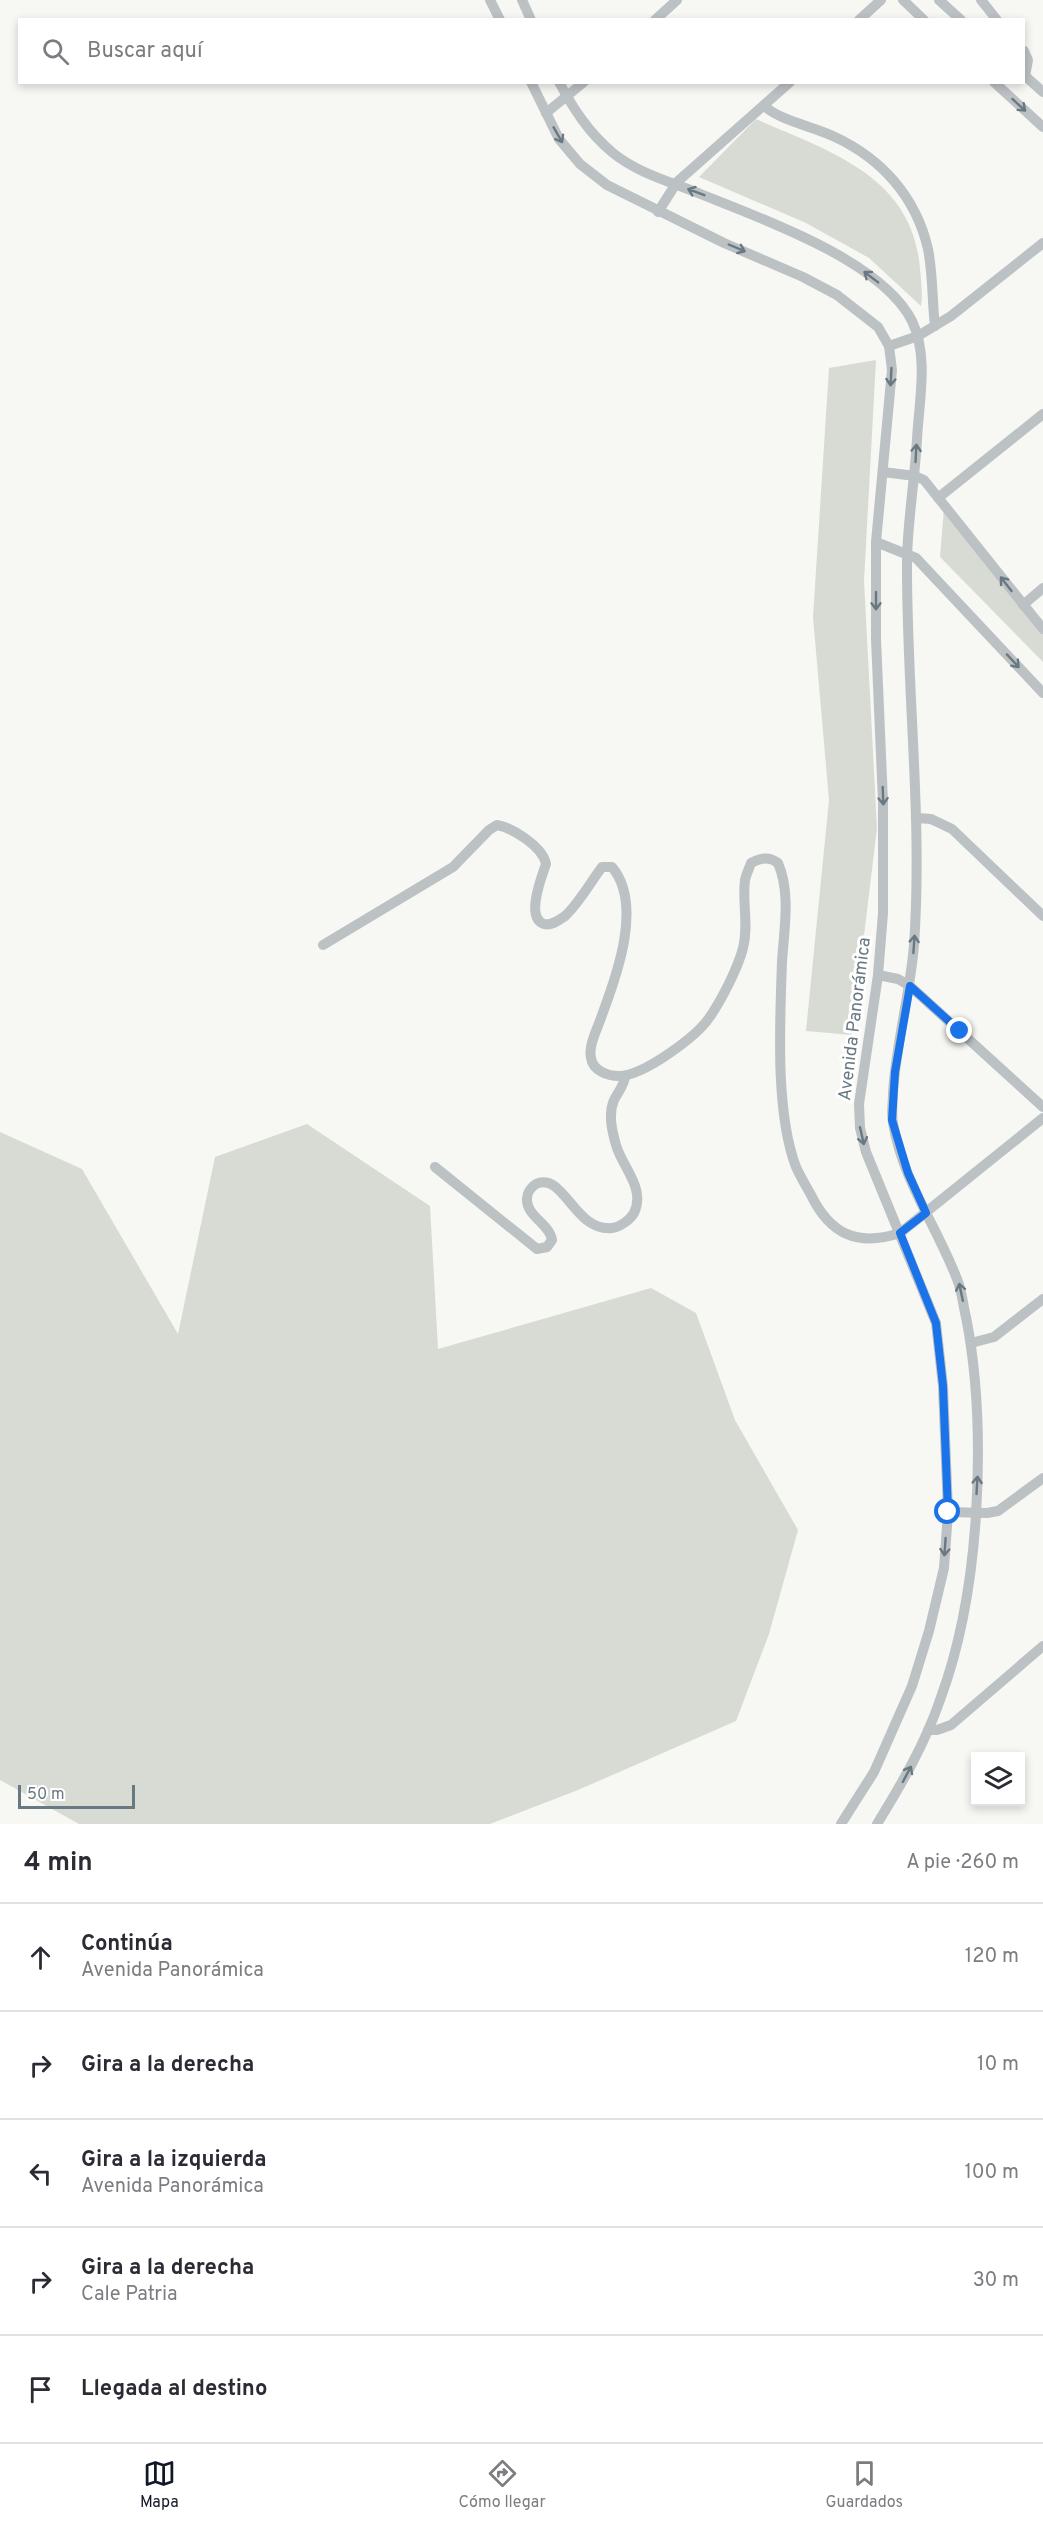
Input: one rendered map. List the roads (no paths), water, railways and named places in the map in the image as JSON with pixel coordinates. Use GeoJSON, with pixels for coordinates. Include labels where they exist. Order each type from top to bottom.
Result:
{"type":"FeatureCollection","features":[{"type":"Feature","properties":{"kind":"street"},"geometry":{"type":"LineString","coordinates":[[490,0],[499,18]]}},
{"type":"Feature","properties":{"kind":"street"},"geometry":{"type":"LineString","coordinates":[[522,0],[530,18]]}},
{"type":"Feature","properties":{"kind":"street"},"geometry":{"type":"LineString","coordinates":[[657,18],[677,0]]}},
{"type":"Feature","properties":{"kind":"street"},"geometry":{"type":"LineString","coordinates":[[861,18],[880,0]]}},
{"type":"Feature","properties":{"kind":"street"},"geometry":{"type":"LineString","coordinates":[[903,0],[922,18]]}},
{"type":"Feature","properties":{"kind":"street"},"geometry":{"type":"LineString","coordinates":[[939,0],[959,18]]}},
{"type":"Feature","properties":{"kind":"street"},"geometry":{"type":"LineString","coordinates":[[981,0],[995,18]]}},
{"type":"Feature","properties":{"kind":"street"},"geometry":{"type":"LineString","coordinates":[[1025,55],[1028,60],[1025,72]]}},
{"type":"Feature","properties":{"kind":"street"},"geometry":{"type":"LineString","coordinates":[[1025,77],[1043,93]]}},
{"type":"Feature","properties":{"kind":"street"},"geometry":{"type":"LineString","coordinates":[[532,84],[559,139],[580,164],[607,185],[724,243],[803,276],[837,295],[873,322],[886,338],[889,346],[918,336],[951,316],[1043,243]]}},
{"type":"Feature","properties":{"kind":"street"},"geometry":{"type":"LineString","coordinates":[[561,84],[580,120],[617,156],[642,171],[775,225],[849,261],[877,280],[910,317],[922,352],[915,476],[907,553],[909,660],[917,818],[916,900],[910,986],[895,1072],[892,1120],[908,1173],[959,1282],[971,1343],[978,1412],[979,1457],[972,1573],[950,1671],[928,1730],[907,1775],[877,1824]]}},
{"type":"Feature","properties":{"kind":"street"},"geometry":{"type":"LineString","coordinates":[[546,113],[582,84]]}},
{"type":"Feature","properties":{"kind":"street"},"geometry":{"type":"LineString","coordinates":[[658,212],[675,184],[788,84]]}},
{"type":"Feature","properties":{"kind":"street"},"geometry":{"type":"LineString","coordinates":[[996,84],[1043,126]]}},
{"type":"Feature","properties":{"kind":"street"},"geometry":{"type":"LineString","coordinates":[[764,106],[773,113],[834,136],[856,148],[881,165],[895,182],[921,226],[927,248],[935,326]]}},
{"type":"Feature","properties":{"kind":"street","name":"Avenida Panorámica"},"geometry":{"type":"LineString","coordinates":[[841,1824],[874,1772],[912,1686],[929,1631],[944,1568],[948,1512],[943,1386],[936,1323],[866,1152],[860,1128],[859,1104],[878,975],[884,902],[883,802],[876,639],[876,542],[892,370],[889,346]]}},
{"type":"Feature","properties":{"kind":"street"},"geometry":{"type":"LineString","coordinates":[[938,498],[1043,414]]}},
{"type":"Feature","properties":{"kind":"street"},"geometry":{"type":"LineString","coordinates":[[882,472],[915,476],[924,480],[1043,629]]}},
{"type":"Feature","properties":{"kind":"street"},"geometry":{"type":"LineString","coordinates":[[876,542],[907,553],[922,564],[1043,693]]}},
{"type":"Feature","properties":{"kind":"street"},"geometry":{"type":"LineString","coordinates":[[1023,605],[1043,588]]}},
{"type":"Feature","properties":{"kind":"street"},"geometry":{"type":"LineString","coordinates":[[917,818],[931,819],[952,829],[1043,916]]}},
{"type":"Feature","properties":{"kind":"street"},"geometry":{"type":"LineString","coordinates":[[323,945],[453,867],[489,830],[497,825],[514,832],[541,852],[545,858],[546,864],[535,903],[535,914],[539,921],[546,924],[555,923],[567,914],[602,867],[612,867],[624,896],[627,932],[614,984],[591,1044],[591,1059],[597,1070],[625,1076],[644,1070],[693,1034],[709,1018],[743,950],[746,926],[745,879],[752,863],[760,858],[772,859],[778,862],[783,873],[786,891],[781,992],[782,1104],[796,1166],[820,1214],[833,1228],[845,1234],[870,1239],[886,1238],[900,1233],[1043,1118]]}},
{"type":"Feature","properties":{"kind":"street"},"geometry":{"type":"LineString","coordinates":[[878,975],[898,979],[910,986],[1043,1107]]}},
{"type":"Feature","properties":{"kind":"street"},"geometry":{"type":"LineString","coordinates":[[435,1167],[537,1249],[547,1247],[552,1240],[551,1232],[532,1212],[527,1202],[532,1186],[542,1182],[548,1182],[558,1188],[588,1223],[602,1229],[618,1227],[635,1212],[638,1196],[616,1147],[610,1122],[613,1103],[625,1076]]}},
{"type":"Feature","properties":{"kind":"street"},"geometry":{"type":"LineString","coordinates":[[971,1343],[994,1337],[1043,1299]]}},
{"type":"Feature","properties":{"kind":"street"},"geometry":{"type":"LineString","coordinates":[[948,1512],[987,1513],[998,1510],[1042,1481]]}},
{"type":"Feature","properties":{"kind":"street"},"geometry":{"type":"LineString","coordinates":[[928,1730],[937,1730],[951,1725],[1043,1646]]}}]}
